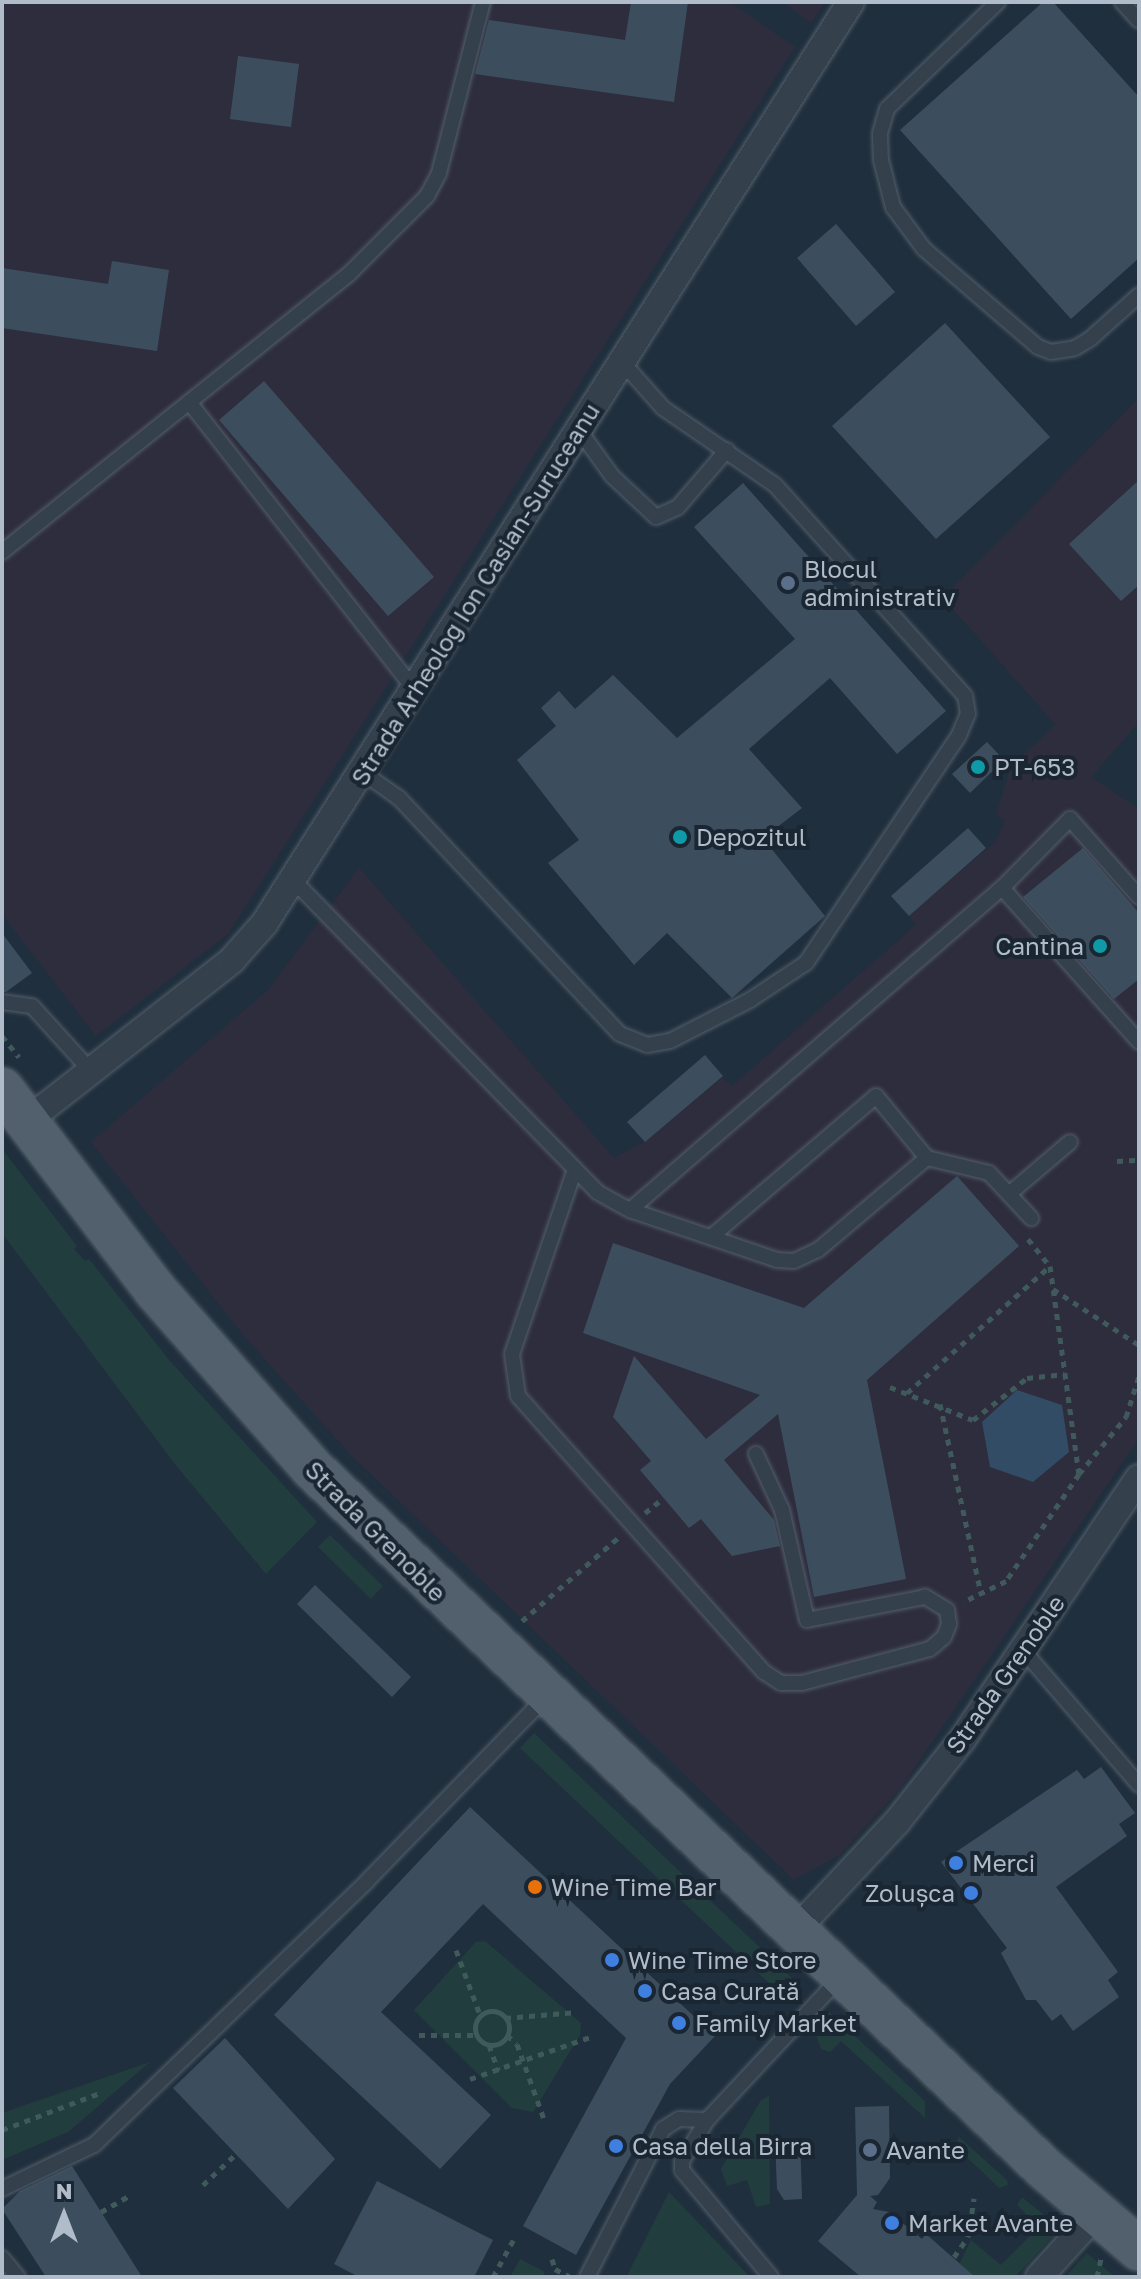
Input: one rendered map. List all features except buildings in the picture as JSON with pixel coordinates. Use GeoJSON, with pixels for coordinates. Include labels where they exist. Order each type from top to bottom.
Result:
{"type":"FeatureCollection","features":[{"type":"Feature","properties":{"kind":"main road","name":"Strada Grenoble"},"geometry":{"type":"LineString","coordinates":[[14,1105],[156,1291],[303,1458],[546,1697],[1097,2213],[1120,2252]]}},
{"type":"Feature","properties":{"kind":"street","name":"Strada Arheolog Ion Casian-Suruceanu"},"geometry":{"type":"LineString","coordinates":[[14,1105],[91,1071],[232,960],[293,880],[851,2]]}},
{"type":"Feature","properties":{"kind":"street","name":"Strada Grenoble"},"geometry":{"type":"LineString","coordinates":[[794,1932],[906,1810],[962,1740],[1139,1478]]}},
{"type":"Feature","properties":{"kind":"street"},"geometry":{"type":"LineString","coordinates":[[1039,2277],[1097,2213]]}},
{"type":"Feature","properties":{"kind":"lane"},"geometry":{"type":"LineString","coordinates":[[2,552],[349,274],[427,196],[439,173],[483,2]]}},
{"type":"Feature","properties":{"kind":"lane"},"geometry":{"type":"LineString","coordinates":[[998,2],[887,109],[880,134],[881,160],[893,207],[924,249],[1038,347],[1051,352],[1075,348],[1090,339],[1139,295]]}},
{"type":"Feature","properties":{"kind":"lane"},"geometry":{"type":"LineString","coordinates":[[1122,2],[1139,21]]}},
{"type":"Feature","properties":{"kind":"lane"},"geometry":{"type":"LineString","coordinates":[[362,772],[399,798],[629,1039],[647,1045],[670,1041],[750,1000],[806,963],[959,735],[967,704],[775,485],[663,408],[622,362]]}},
{"type":"Feature","properties":{"kind":"lane"},"geometry":{"type":"LineString","coordinates":[[189,402],[414,689]]}},
{"type":"Feature","properties":{"kind":"lane"},"geometry":{"type":"LineString","coordinates":[[579,430],[612,476],[656,517],[678,507],[727,450]]}},
{"type":"Feature","properties":{"kind":"lane"},"geometry":{"type":"LineString","coordinates":[[630,1210],[1002,888],[1070,819],[1139,897]]}},
{"type":"Feature","properties":{"kind":"lane"},"geometry":{"type":"LineString","coordinates":[[293,880],[597,1192],[630,1210],[777,1260],[808,1257],[927,1158]]}},
{"type":"Feature","properties":{"kind":"lane"},"geometry":{"type":"LineString","coordinates":[[1002,888],[1139,1042]]}},
{"type":"Feature","properties":{"kind":"lane"},"geometry":{"type":"LineString","coordinates":[[2,1002],[32,1006],[91,1071]]}},
{"type":"Feature","properties":{"kind":"lane"},"geometry":{"type":"LineString","coordinates":[[711,1237],[876,1096],[927,1158],[989,1173],[1031,1218]]}},
{"type":"Feature","properties":{"kind":"lane"},"geometry":{"type":"LineString","coordinates":[[1009,1194],[1070,1142]]}},
{"type":"Feature","properties":{"kind":"lane"},"geometry":{"type":"LineString","coordinates":[[575,1169],[512,1354],[511,1372],[518,1396],[764,1672],[781,1683],[802,1683],[930,1649],[944,1637],[949,1624],[947,1610],[925,1597],[807,1620],[782,1510],[756,1454]]}},
{"type":"Feature","properties":{"kind":"lane"},"geometry":{"type":"LineString","coordinates":[[1022,1649],[1139,1785]]}},
{"type":"Feature","properties":{"kind":"lane"},"geometry":{"type":"LineString","coordinates":[[2,2189],[94,2145],[367,1881],[546,1697]]}},
{"type":"Feature","properties":{"kind":"lane"},"geometry":{"type":"LineString","coordinates":[[771,2277],[682,2170],[685,2150],[707,2120],[842,1975]]}},
{"type":"Feature","properties":{"kind":"lane"},"geometry":{"type":"LineString","coordinates":[[587,2277],[663,2129],[679,2119],[707,2120]]}},
{"type":"Feature","properties":{"kind":"lane"},"geometry":{"type":"LineString","coordinates":[[2,2258],[18,2277]]}},
{"type":"Feature","properties":{"kind":"path"},"geometry":{"type":"LineString","coordinates":[[1117,1161],[1139,1160]]}},
{"type":"Feature","properties":{"kind":"path"},"geometry":{"type":"LineString","coordinates":[[907,1393],[1050,1266],[1079,1474]]}},
{"type":"Feature","properties":{"kind":"path"},"geometry":{"type":"LineString","coordinates":[[1053,1289],[1139,1345]]}},
{"type":"Feature","properties":{"kind":"path"},"geometry":{"type":"LineString","coordinates":[[890,1387],[939,1403],[973,1420],[1027,1378],[1065,1374]]}},
{"type":"Feature","properties":{"kind":"path"},"geometry":{"type":"LineString","coordinates":[[947,1610],[1006,1581],[1079,1474],[1126,1417],[1139,1376]]}},
{"type":"Feature","properties":{"kind":"path"},"geometry":{"type":"LineString","coordinates":[[939,1403],[981,1593]]}},
{"type":"Feature","properties":{"kind":"path"},"geometry":{"type":"LineString","coordinates":[[515,1627],[632,1525]]}},
{"type":"Feature","properties":{"kind":"path"},"geometry":{"type":"LineString","coordinates":[[456,1950],[480,2015],[476,2035]]}},
{"type":"Feature","properties":{"kind":"path"},"geometry":{"type":"LineString","coordinates":[[480,2015],[496,2012],[505,2018],[577,2012]]}},
{"type":"Feature","properties":{"kind":"path"},"geometry":{"type":"LineString","coordinates":[[505,2018],[507,2035],[523,2061],[544,2119]]}},
{"type":"Feature","properties":{"kind":"path"},"geometry":{"type":"LineString","coordinates":[[419,2035],[476,2035],[489,2045],[498,2070]]}},
{"type":"Feature","properties":{"kind":"path"},"geometry":{"type":"LineString","coordinates":[[489,2045],[507,2035]]}},
{"type":"Feature","properties":{"kind":"path"},"geometry":{"type":"LineString","coordinates":[[470,2079],[590,2037]]}},
{"type":"Feature","properties":{"kind":"path"},"geometry":{"type":"LineString","coordinates":[[2,2130],[100,2093]]}},
{"type":"Feature","properties":{"kind":"path"},"geometry":{"type":"LineString","coordinates":[[203,2185],[236,2154]]}},
{"type":"Feature","properties":{"kind":"path"},"geometry":{"type":"LineString","coordinates":[[101,2212],[130,2195]]}},
{"type":"Feature","properties":{"kind":"path"},"geometry":{"type":"LineString","coordinates":[[954,2257],[968,2237],[974,2198]]}},
{"type":"Feature","properties":{"kind":"path"},"geometry":{"type":"LineString","coordinates":[[493,2277],[515,2237]]}},
{"type":"Feature","properties":{"kind":"path"},"geometry":{"type":"LineString","coordinates":[[1097,2277],[1120,2252]]}},
{"type":"Feature","properties":{"kind":"path"},"geometry":{"type":"LineString","coordinates":[[552,2259],[555,2269],[571,2277]]}},
{"type":"Feature","properties":{"kind":"shaded area"},"geometry":{"type":"Polygon","coordinates":[[[2,2],[730,2],[795,47],[228,934],[96,1036],[2,914],[2,2]]]}},
{"type":"Feature","properties":{"kind":"shaded area"},"geometry":{"type":"Polygon","coordinates":[[[783,2],[825,2],[811,23],[783,2]]]}},
{"type":"Feature","properties":{"kind":"shaded area"},"geometry":{"type":"Polygon","coordinates":[[[1139,398],[1139,722],[1091,777],[1139,809],[1139,1438],[900,1789],[841,1854],[794,1880],[351,1455],[245,1337],[91,1142],[268,990],[359,868],[614,1158],[646,1141],[722,1078],[732,1086],[916,925],[909,916],[996,841],[1005,821],[996,815],[1011,766],[1056,725],[943,598],[1139,398]]]}},
{"type":"Feature","properties":{"kind":"shaded area"},"geometry":{"type":"Polygon","coordinates":[[[1017,1390],[1062,1405],[1069,1452],[1033,1482],[990,1467],[982,1422],[1017,1390]]]}},
{"type":"Feature","properties":{"kind":"green space"},"geometry":{"type":"Polygon","coordinates":[[[2,1149],[77,1246],[74,1249],[85,1261],[89,1259],[170,1361],[317,1522],[266,1574],[174,1463],[2,1233],[2,1149]]]}},
{"type":"Feature","properties":{"kind":"green space"},"geometry":{"type":"Polygon","coordinates":[[[330,1535],[383,1586],[371,1599],[318,1547],[330,1535]]]}},
{"type":"Feature","properties":{"kind":"green space"},"geometry":{"type":"Polygon","coordinates":[[[534,1733],[793,1979],[791,2004],[520,1748],[534,1733]]]}},
{"type":"Feature","properties":{"kind":"green space"},"geometry":{"type":"Polygon","coordinates":[[[485,1941],[581,2023],[580,2035],[533,2112],[512,2108],[414,2010],[476,1942],[485,1941]]]}},
{"type":"Feature","properties":{"kind":"green space"},"geometry":{"type":"Polygon","coordinates":[[[829,2012],[925,2101],[925,2118],[841,2041],[830,2052],[821,2049],[815,2031],[829,2012]]]}},
{"type":"Feature","properties":{"kind":"green space"},"geometry":{"type":"Polygon","coordinates":[[[150,2062],[68,2132],[2,2160],[2,2113],[150,2062]]]}},
{"type":"Feature","properties":{"kind":"green space"},"geometry":{"type":"Polygon","coordinates":[[[769,2096],[770,2204],[756,2207],[747,2180],[727,2186],[721,2169],[761,2100],[769,2096]]]}},
{"type":"Feature","properties":{"kind":"green space"},"geometry":{"type":"Polygon","coordinates":[[[959,2137],[1007,2180],[1008,2185],[999,2188],[955,2146],[959,2137]]]}},
{"type":"Feature","properties":{"kind":"green space"},"geometry":{"type":"Polygon","coordinates":[[[669,2192],[750,2277],[627,2276],[669,2192]]]}},
{"type":"Feature","properties":{"kind":"green space"},"geometry":{"type":"Polygon","coordinates":[[[1022,2197],[1060,2228],[1015,2277],[953,2277],[971,2240],[1001,2265],[1039,2227],[1017,2205],[1022,2197]]]}},
{"type":"Feature","properties":{"kind":"green space"},"geometry":{"type":"Polygon","coordinates":[[[1087,2253],[1115,2277],[1065,2277],[1087,2253]]]}},
{"type":"Feature","properties":{"kind":"green space"},"geometry":{"type":"Polygon","coordinates":[[[520,2259],[545,2272],[543,2277],[510,2277],[520,2259]]]}},
{"type":"Feature","properties":{"kind":"place","name":"Blocul administrativ"},"geometry":{"type":"Point","coordinates":[788,583]}},
{"type":"Feature","properties":{"kind":"place","name":"PT-653"},"geometry":{"type":"Point","coordinates":[978,767]}},
{"type":"Feature","properties":{"kind":"place","name":"Depozitul"},"geometry":{"type":"Point","coordinates":[680,837]}},
{"type":"Feature","properties":{"kind":"place","name":"Cantina"},"geometry":{"type":"Point","coordinates":[1100,946]}},
{"type":"Feature","properties":{"kind":"place","name":"Merci"},"geometry":{"type":"Point","coordinates":[956,1863]}},
{"type":"Feature","properties":{"kind":"place","name":"Wine Time Bar"},"geometry":{"type":"Point","coordinates":[535,1887]}},
{"type":"Feature","properties":{"kind":"place","name":"Zolușca"},"geometry":{"type":"Point","coordinates":[971,1893]}},
{"type":"Feature","properties":{"kind":"place","name":"Wine Time Store"},"geometry":{"type":"Point","coordinates":[612,1960]}},
{"type":"Feature","properties":{"kind":"place","name":"Casa Curată"},"geometry":{"type":"Point","coordinates":[645,1991]}},
{"type":"Feature","properties":{"kind":"place","name":"Family Market"},"geometry":{"type":"Point","coordinates":[679,2023]}},
{"type":"Feature","properties":{"kind":"place","name":"Casa della Birra"},"geometry":{"type":"Point","coordinates":[616,2146]}},
{"type":"Feature","properties":{"kind":"place","name":"Avante"},"geometry":{"type":"Point","coordinates":[870,2150]}},
{"type":"Feature","properties":{"kind":"place","name":"Market Avante"},"geometry":{"type":"Point","coordinates":[892,2223]}}]}
